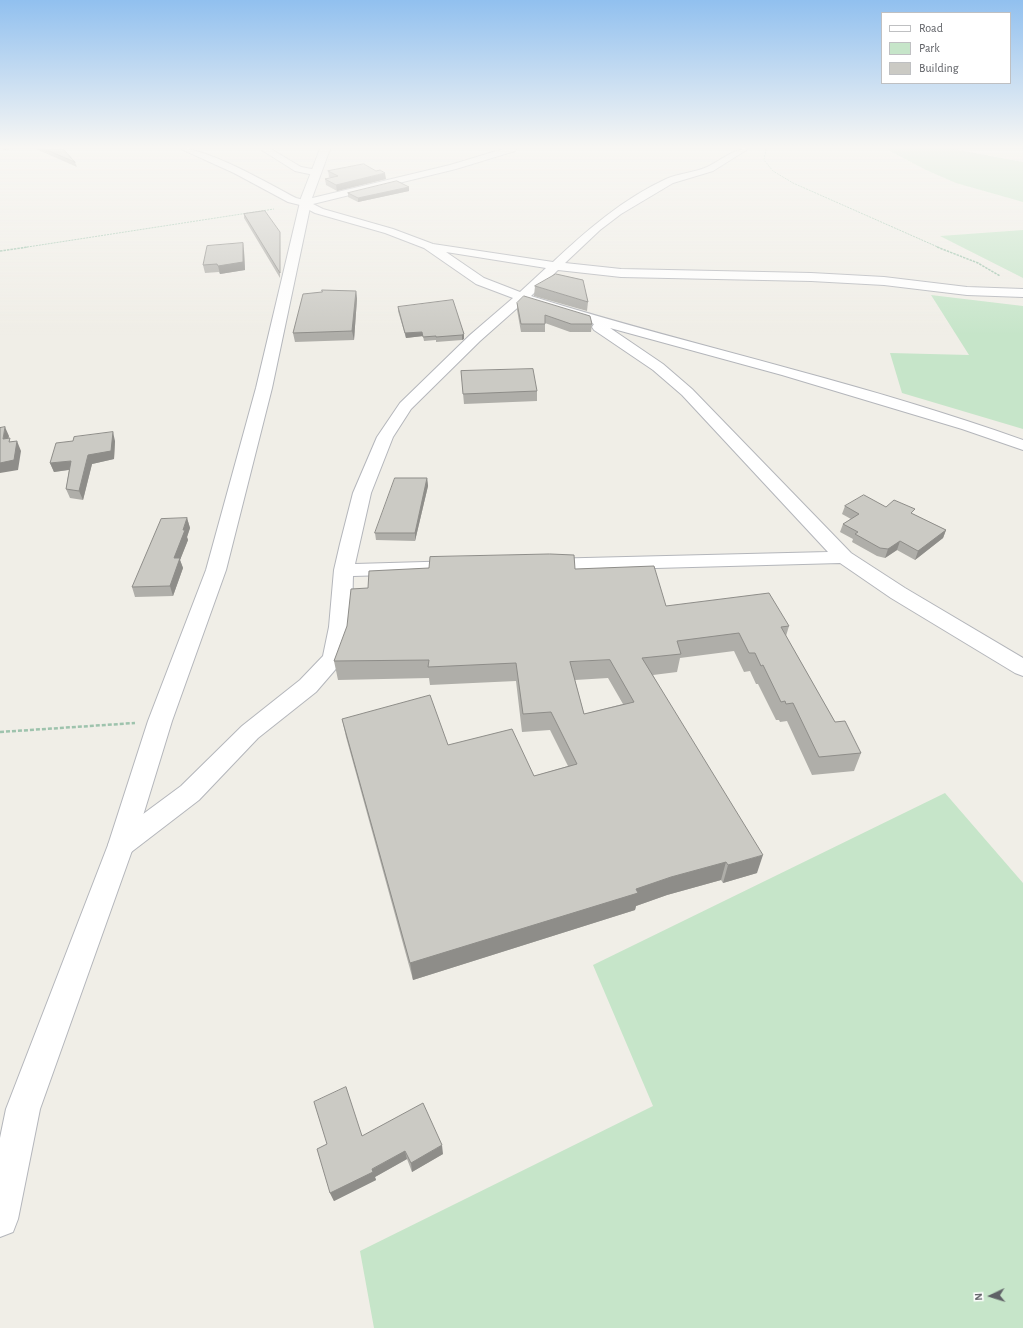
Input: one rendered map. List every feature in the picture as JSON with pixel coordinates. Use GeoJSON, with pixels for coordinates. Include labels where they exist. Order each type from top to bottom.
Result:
{"type":"FeatureCollection","features":[{"type":"Feature","properties":{"kind":"street"},"geometry":{"type":"LineString","coordinates":[[0,1219],[23,1109],[121,845],[160,721],[216,570],[264,388],[303,211]]}},
{"type":"Feature","properties":{"kind":"street"},"geometry":{"type":"LineString","coordinates":[[319,211],[389,231],[428,246],[480,281],[522,297],[587,318],[787,372],[968,426],[1023,445]]}},
{"type":"Feature","properties":{"kind":"street"},"geometry":{"type":"LineString","coordinates":[[121,845],[190,793],[250,732],[308,686],[333,658],[340,627],[344,570],[348,544],[362,493],[385,437],[405,406],[475,338],[522,297],[596,228],[619,211]]}},
{"type":"Feature","properties":{"kind":"street"},"geometry":{"type":"LineString","coordinates":[[428,246],[556,266],[621,273],[643,272],[851,279],[967,291],[1023,293]]}},
{"type":"Feature","properties":{"kind":"street"},"geometry":{"type":"LineString","coordinates":[[587,318],[658,367],[687,392],[844,557],[898,593],[1023,668]]}},
{"type":"Feature","properties":{"kind":"street"},"geometry":{"type":"LineString","coordinates":[[526,565],[844,557]]}},
{"type":"Feature","properties":{"kind":"street"},"geometry":{"type":"LineString","coordinates":[[344,570],[479,566]]}},
{"type":"Feature","properties":{"kind":"path"},"geometry":{"type":"LineString","coordinates":[[0,251],[260,211]]}},
{"type":"Feature","properties":{"kind":"path"},"geometry":{"type":"LineString","coordinates":[[854,211],[902,233],[978,263],[1004,278]]}},
{"type":"Feature","properties":{"kind":"path"},"geometry":{"type":"LineString","coordinates":[[0,732],[160,721]]}},
{"type":"Feature","properties":{"kind":"green space"},"geometry":{"type":"Polygon","coordinates":[[[1023,230],[1023,278],[940,236],[1023,230]]]}},
{"type":"Feature","properties":{"kind":"green space"},"geometry":{"type":"Polygon","coordinates":[[[931,295],[1023,306],[1023,429],[902,393],[890,353],[969,355],[931,295]]]}},
{"type":"Feature","properties":{"kind":"green space"},"geometry":{"type":"Polygon","coordinates":[[[945,793],[1023,883],[1023,1328],[374,1328],[360,1251],[653,1106],[593,965],[945,793]]]}},
{"type":"Feature","properties":{"kind":"building"},"geometry":{"type":"Polygon","coordinates":[[[265,211],[280,232],[280,273],[244,214],[265,211]]]}},
{"type":"Feature","properties":{"kind":"building"},"geometry":{"type":"Polygon","coordinates":[[[243,243],[243,262],[218,266],[217,264],[203,265],[207,246],[243,243]]]}},
{"type":"Feature","properties":{"kind":"building"},"geometry":{"type":"Polygon","coordinates":[[[556,274],[583,280],[588,302],[535,286],[556,274]]]}},
{"type":"Feature","properties":{"kind":"building"},"geometry":{"type":"Polygon","coordinates":[[[322,290],[356,291],[352,331],[293,333],[303,294],[322,292],[322,290]]]}},
{"type":"Feature","properties":{"kind":"building"},"geometry":{"type":"Polygon","coordinates":[[[524,296],[590,316],[592,324],[571,324],[545,315],[545,324],[521,324],[517,303],[524,296]]]}},
{"type":"Feature","properties":{"kind":"building"},"geometry":{"type":"Polygon","coordinates":[[[453,300],[464,334],[423,337],[422,332],[405,333],[398,307],[453,300]]]}},
{"type":"Feature","properties":{"kind":"building"},"geometry":{"type":"Polygon","coordinates":[[[533,369],[537,391],[463,394],[461,371],[533,369]]]}},
{"type":"Feature","properties":{"kind":"building"},"geometry":{"type":"Polygon","coordinates":[[[5,427],[3,439],[10,438],[9,442],[17,441],[14,460],[0,463],[0,428],[5,427]]]}},
{"type":"Feature","properties":{"kind":"building"},"geometry":{"type":"Polygon","coordinates":[[[113,432],[111,451],[88,455],[79,491],[66,489],[71,461],[50,463],[56,443],[73,441],[74,437],[113,432]]]}},
{"type":"Feature","properties":{"kind":"building"},"geometry":{"type":"Polygon","coordinates":[[[395,478],[427,478],[415,533],[375,533],[395,478]]]}},
{"type":"Feature","properties":{"kind":"building"},"geometry":{"type":"Polygon","coordinates":[[[864,495],[886,507],[894,500],[915,509],[911,513],[946,530],[918,551],[900,541],[888,549],[880,548],[855,534],[858,532],[843,524],[859,514],[845,506],[864,495]]]}},
{"type":"Feature","properties":{"kind":"building"},"geometry":{"type":"Polygon","coordinates":[[[187,518],[183,530],[185,530],[174,558],[180,558],[170,586],[132,587],[161,519],[187,518]]]}},
{"type":"Feature","properties":{"kind":"building"},"geometry":{"type":"Polygon","coordinates":[[[550,554],[574,555],[575,569],[654,566],[666,606],[769,593],[789,626],[781,627],[835,722],[845,721],[861,753],[819,757],[793,703],[786,704],[785,701],[781,702],[763,665],[761,666],[755,653],[749,653],[739,633],[677,641],[681,654],[642,658],[763,855],[728,865],[726,862],[671,877],[636,889],[638,893],[410,963],[342,719],[430,695],[448,745],[512,729],[534,776],[577,764],[551,712],[523,714],[516,663],[428,667],[429,660],[334,661],[347,626],[351,589],[368,588],[369,571],[429,568],[430,557],[550,554]],[[610,660],[570,662],[584,714],[634,702],[610,660]]]}},
{"type":"Feature","properties":{"kind":"building"},"geometry":{"type":"Polygon","coordinates":[[[346,1087],[362,1136],[423,1103],[442,1145],[411,1163],[405,1151],[372,1169],[373,1172],[330,1193],[317,1149],[327,1144],[314,1102],[346,1087]]]}}]}
